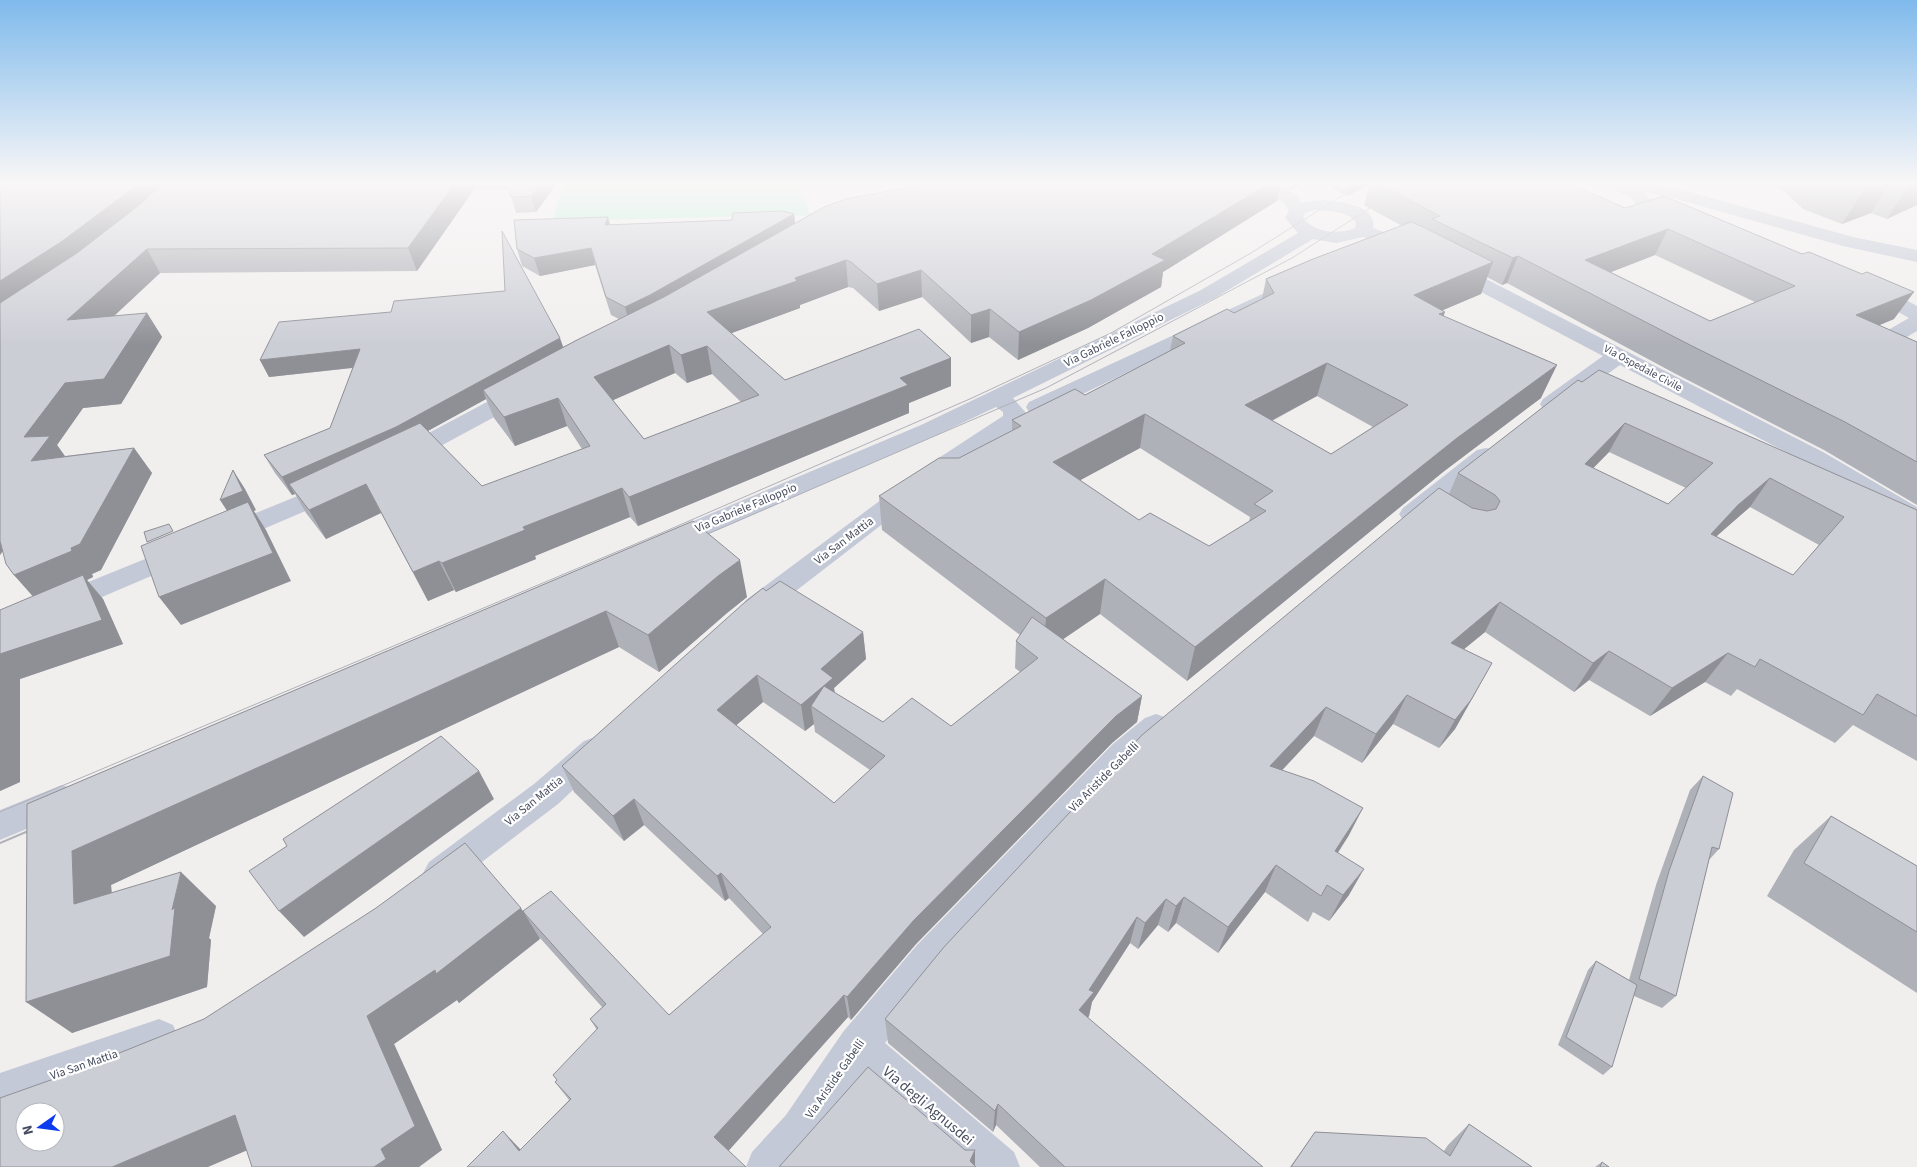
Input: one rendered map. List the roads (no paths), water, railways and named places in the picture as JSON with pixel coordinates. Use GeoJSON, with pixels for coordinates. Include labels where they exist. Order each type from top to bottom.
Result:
{"type":"FeatureCollection","features":[{"type":"Feature","properties":{"kind":"street","name":"Via Gabriele Falloppio"},"geometry":{"type":"LineString","coordinates":[[640,554],[929,430],[1208,294],[1305,236]]}},
{"type":"Feature","properties":{"kind":"street","name":"Via Ospedale Civile"},"geometry":{"type":"LineString","coordinates":[[1376,236],[1432,259],[1619,355],[1814,457],[1917,518]]}},
{"type":"Feature","properties":{"kind":"street"},"geometry":{"type":"LineString","coordinates":[[1830,236],[1917,256]]}},
{"type":"Feature","properties":{"kind":"street"},"geometry":{"type":"LineString","coordinates":[[1851,279],[1917,314]]}},
{"type":"Feature","properties":{"kind":"street"},"geometry":{"type":"LineString","coordinates":[[1037,407],[1269,297]]}},
{"type":"Feature","properties":{"kind":"street"},"geometry":{"type":"LineString","coordinates":[[1917,322],[1877,346],[1917,364]]}},
{"type":"Feature","properties":{"kind":"street"},"geometry":{"type":"LineString","coordinates":[[1094,350],[1121,366]]}},
{"type":"Feature","properties":{"kind":"street"},"geometry":{"type":"LineString","coordinates":[[1388,534],[1436,509],[1519,429],[1619,355]]}},
{"type":"Feature","properties":{"kind":"street"},"geometry":{"type":"LineString","coordinates":[[380,467],[455,429],[544,379]]}},
{"type":"Feature","properties":{"kind":"street","name":"Via San Mattia"},"geometry":{"type":"LineString","coordinates":[[731,628],[937,470],[1014,419],[1015,414],[1011,408],[998,397]]}},
{"type":"Feature","properties":{"kind":"street"},"geometry":{"type":"LineString","coordinates":[[0,632],[18,622],[354,479]]}},
{"type":"Feature","properties":{"kind":"street","name":"Via Aristide Gabelli"},"geometry":{"type":"LineString","coordinates":[[767,1167],[800,1130],[857,1046],[930,958],[1124,753],[1177,710]]}},
{"type":"Feature","properties":{"kind":"street","name":"Via San Mattia"},"geometry":{"type":"LineString","coordinates":[[418,890],[546,794],[620,728]]}},
{"type":"Feature","properties":{"kind":"street"},"geometry":{"type":"LineString","coordinates":[[0,825],[82,790]]}},
{"type":"Feature","properties":{"kind":"street","name":"Via San Mattia"},"geometry":{"type":"LineString","coordinates":[[0,1094],[190,1028]]}},
{"type":"Feature","properties":{"kind":"street","name":"Via degli Agnusdei"},"geometry":{"type":"LineString","coordinates":[[857,1046],[999,1167]]}},
{"type":"Feature","properties":{"kind":"tram line"},"geometry":{"type":"LineString","coordinates":[[0,812],[659,534],[972,398],[1111,333],[1277,236]]}},
{"type":"Feature","properties":{"kind":"tram line"},"geometry":{"type":"LineString","coordinates":[[696,539],[1046,388],[1292,258],[1326,236]]}},
{"type":"Feature","properties":{"kind":"tram line"},"geometry":{"type":"LineString","coordinates":[[30,830],[41,825]]}},
{"type":"Feature","properties":{"kind":"tram line"},"geometry":{"type":"LineString","coordinates":[[0,843],[33,829]]}}]}
